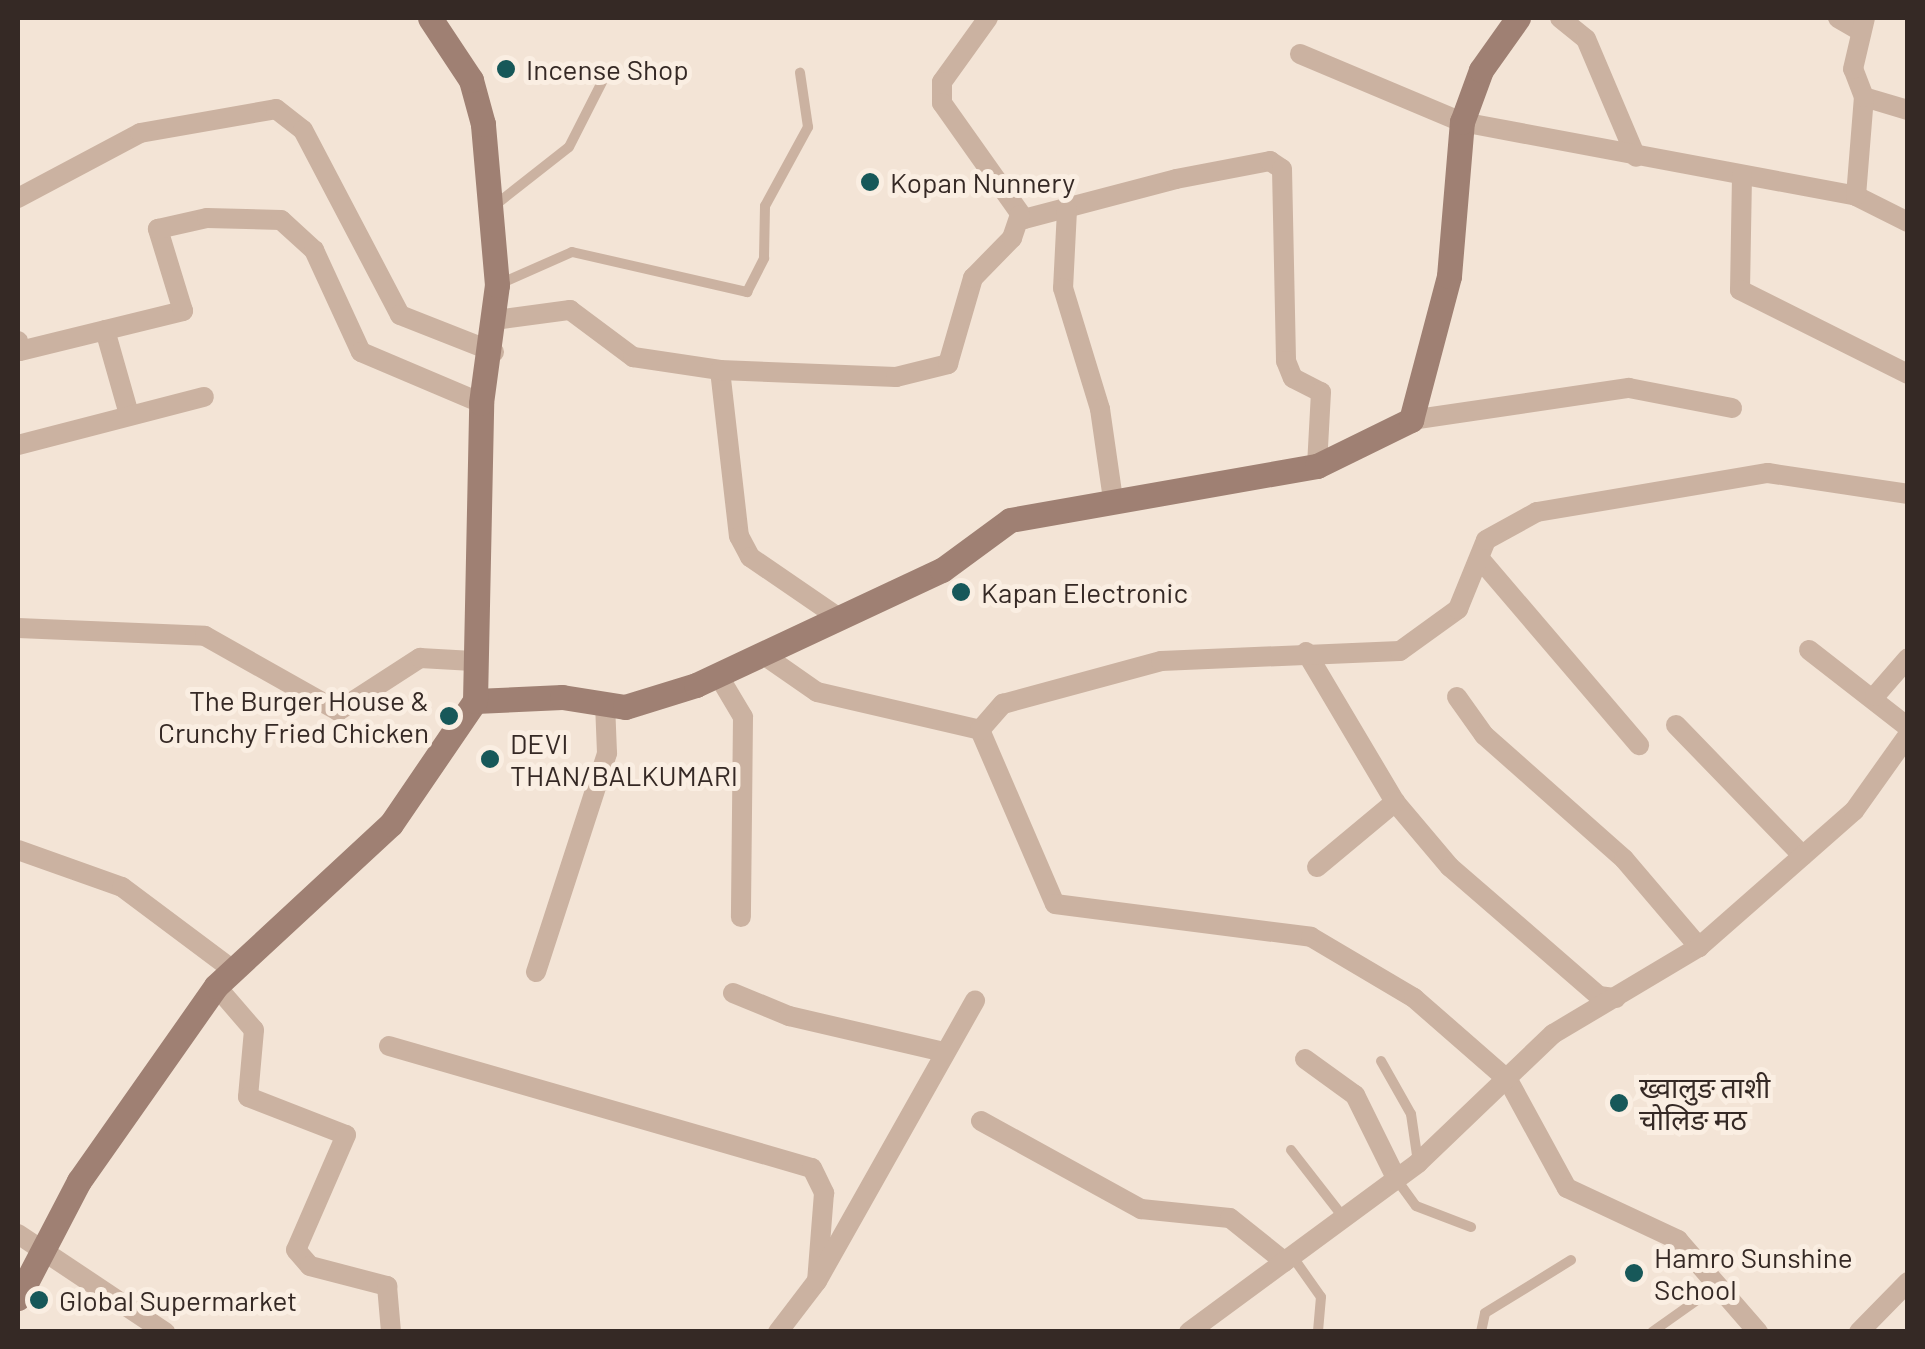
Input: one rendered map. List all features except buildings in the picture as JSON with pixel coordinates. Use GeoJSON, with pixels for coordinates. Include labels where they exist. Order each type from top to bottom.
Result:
{"type":"FeatureCollection","features":[{"type":"Feature","properties":{"kind":"main road"},"geometry":{"type":"LineString","coordinates":[[18,1298],[100,1148],[225,978],[391,824],[475,700],[481,403],[494,352],[496,285],[490,210],[471,80],[430,18]]}},
{"type":"Feature","properties":{"kind":"main road"},"geometry":{"type":"LineString","coordinates":[[475,700],[624,706],[718,674],[942,570],[1010,520],[1317,466],[1411,420],[1449,276],[1462,122],[1481,70],[1518,18]]}},
{"type":"Feature","properties":{"kind":"street"},"geometry":{"type":"LineString","coordinates":[[495,320],[570,310],[633,357],[720,370],[896,377],[948,364],[973,278],[1012,238],[1022,217],[1010,189],[942,104],[942,82],[988,18]]}},
{"type":"Feature","properties":{"kind":"street"},"geometry":{"type":"LineString","coordinates":[[1560,18],[1586,38],[1636,157]]}},
{"type":"Feature","properties":{"kind":"street"},"geometry":{"type":"LineString","coordinates":[[1838,18],[1862,24],[1852,69],[1864,97],[1856,196]]}},
{"type":"Feature","properties":{"kind":"street"},"geometry":{"type":"LineString","coordinates":[[1300,54],[1462,122],[1856,196],[1908,222]]}},
{"type":"Feature","properties":{"kind":"street"},"geometry":{"type":"LineString","coordinates":[[1864,97],[1908,110]]}},
{"type":"Feature","properties":{"kind":"street"},"geometry":{"type":"LineString","coordinates":[[18,198],[140,132],[276,109],[303,130],[400,315],[494,352]]}},
{"type":"Feature","properties":{"kind":"street"},"geometry":{"type":"LineString","coordinates":[[1022,217],[1276,163],[1286,361],[1293,378],[1322,392],[1317,466]]}},
{"type":"Feature","properties":{"kind":"street"},"geometry":{"type":"LineString","coordinates":[[1742,176],[1740,290],[1908,374]]}},
{"type":"Feature","properties":{"kind":"street"},"geometry":{"type":"LineString","coordinates":[[1068,210],[1063,288],[1100,409],[1113,499]]}},
{"type":"Feature","properties":{"kind":"street"},"geometry":{"type":"LineString","coordinates":[[18,342],[20,352],[183,311],[158,229],[207,218],[281,220],[314,250],[361,352],[481,403]]}},
{"type":"Feature","properties":{"kind":"street"},"geometry":{"type":"LineString","coordinates":[[105,330],[129,414]]}},
{"type":"Feature","properties":{"kind":"street"},"geometry":{"type":"LineString","coordinates":[[720,370],[740,536],[750,557],[838,618]]}},
{"type":"Feature","properties":{"kind":"street"},"geometry":{"type":"LineString","coordinates":[[1411,420],[1629,388],[1732,408]]}},
{"type":"Feature","properties":{"kind":"street"},"geometry":{"type":"LineString","coordinates":[[18,445],[204,397]]}},
{"type":"Feature","properties":{"kind":"street"},"geometry":{"type":"LineString","coordinates":[[980,730],[1002,704],[1100,675],[1306,652],[1400,651],[1458,609],[1486,540],[1536,512],[1648,497],[1716,476],[1768,473],[1908,494]]}},
{"type":"Feature","properties":{"kind":"street"},"geometry":{"type":"LineString","coordinates":[[1480,559],[1638,745]]}},
{"type":"Feature","properties":{"kind":"street"},"geometry":{"type":"LineString","coordinates":[[18,628],[204,636],[338,711],[420,658],[473,661]]}},
{"type":"Feature","properties":{"kind":"street"},"geometry":{"type":"LineString","coordinates":[[1809,650],[1874,696],[1908,727]]}},
{"type":"Feature","properties":{"kind":"street"},"geometry":{"type":"LineString","coordinates":[[761,652],[818,692],[980,730]]}},
{"type":"Feature","properties":{"kind":"street"},"geometry":{"type":"LineString","coordinates":[[1306,652],[1395,802],[1492,910],[1598,996],[1616,998]]}},
{"type":"Feature","properties":{"kind":"street"},"geometry":{"type":"LineString","coordinates":[[1874,696],[1908,658]]}},
{"type":"Feature","properties":{"kind":"street"},"geometry":{"type":"LineString","coordinates":[[718,674],[743,717],[741,917]]}},
{"type":"Feature","properties":{"kind":"street"},"geometry":{"type":"LineString","coordinates":[[1457,697],[1484,736],[1624,859],[1699,947]]}},
{"type":"Feature","properties":{"kind":"street"},"geometry":{"type":"LineString","coordinates":[[536,972],[608,753],[605,703]]}},
{"type":"Feature","properties":{"kind":"street"},"geometry":{"type":"LineString","coordinates":[[1676,725],[1803,856]]}},
{"type":"Feature","properties":{"kind":"street"},"geometry":{"type":"LineString","coordinates":[[980,730],[1054,904],[1311,937],[1470,1038],[1508,1080],[1567,1188],[1678,1240],[1758,1332]]}},
{"type":"Feature","properties":{"kind":"street"},"geometry":{"type":"LineString","coordinates":[[1189,1332],[1418,1163],[1553,1034],[1699,947],[1854,811],[1908,735]]}},
{"type":"Feature","properties":{"kind":"street"},"geometry":{"type":"LineString","coordinates":[[1316,867],[1395,802]]}},
{"type":"Feature","properties":{"kind":"street"},"geometry":{"type":"LineString","coordinates":[[18,850],[122,887],[225,978],[254,1030],[248,1097],[346,1135],[296,1250],[310,1266],[387,1286],[391,1332]]}},
{"type":"Feature","properties":{"kind":"street"},"geometry":{"type":"LineString","coordinates":[[733,993],[789,1016],[944,1052]]}},
{"type":"Feature","properties":{"kind":"street"},"geometry":{"type":"LineString","coordinates":[[778,1332],[817,1281],[975,1001]]}},
{"type":"Feature","properties":{"kind":"street"},"geometry":{"type":"LineString","coordinates":[[390,1046],[812,1168],[824,1193],[817,1281]]}},
{"type":"Feature","properties":{"kind":"street"},"geometry":{"type":"LineString","coordinates":[[1305,1059],[1355,1095],[1397,1180]]}},
{"type":"Feature","properties":{"kind":"street"},"geometry":{"type":"LineString","coordinates":[[982,1122],[1142,1208],[1230,1218],[1288,1259]]}},
{"type":"Feature","properties":{"kind":"street"},"geometry":{"type":"LineString","coordinates":[[18,1234],[46,1249],[165,1332]]}},
{"type":"Feature","properties":{"kind":"street"},"geometry":{"type":"LineString","coordinates":[[1859,1332],[1908,1282]]}},
{"type":"Feature","properties":{"kind":"lane"},"geometry":{"type":"LineString","coordinates":[[496,285],[572,252],[747,292],[764,258],[766,206],[808,127],[800,73]]}},
{"type":"Feature","properties":{"kind":"lane"},"geometry":{"type":"LineString","coordinates":[[490,210],[569,148],[602,82]]}},
{"type":"Feature","properties":{"kind":"lane"},"geometry":{"type":"LineString","coordinates":[[1381,1061],[1412,1114],[1418,1163]]}},
{"type":"Feature","properties":{"kind":"lane"},"geometry":{"type":"LineString","coordinates":[[1292,1150],[1344,1218]]}},
{"type":"Feature","properties":{"kind":"lane"},"geometry":{"type":"LineString","coordinates":[[1397,1180],[1416,1206],[1471,1227]]}},
{"type":"Feature","properties":{"kind":"lane"},"geometry":{"type":"LineString","coordinates":[[1288,1259],[1321,1297],[1318,1332]]}},
{"type":"Feature","properties":{"kind":"lane"},"geometry":{"type":"LineString","coordinates":[[1480,1332],[1485,1313],[1571,1260]]}},
{"type":"Feature","properties":{"kind":"lane"},"geometry":{"type":"LineString","coordinates":[[1652,1332],[1717,1286]]}},
{"type":"Feature","properties":{"kind":"place","name":"Incense Shop"},"geometry":{"type":"Point","coordinates":[506,69]}},
{"type":"Feature","properties":{"kind":"place","name":"Kopan Nunnery"},"geometry":{"type":"Point","coordinates":[870,182]}},
{"type":"Feature","properties":{"kind":"place","name":"Kapan Electronic"},"geometry":{"type":"Point","coordinates":[961,592]}},
{"type":"Feature","properties":{"kind":"place","name":"The Burger House & Crunchy Fried Chicken"},"geometry":{"type":"Point","coordinates":[449,716]}},
{"type":"Feature","properties":{"kind":"place","name":"DEVI THAN/BALKUMARI"},"geometry":{"type":"Point","coordinates":[490,759]}},
{"type":"Feature","properties":{"kind":"place","name":"ख्वालुङ ताशी चोलिङ मठ"},"geometry":{"type":"Point","coordinates":[1619,1103]}},
{"type":"Feature","properties":{"kind":"place","name":"Hamro Sunshine School"},"geometry":{"type":"Point","coordinates":[1634,1273]}},
{"type":"Feature","properties":{"kind":"place","name":"Global Supermarket"},"geometry":{"type":"Point","coordinates":[39,1300]}}]}
